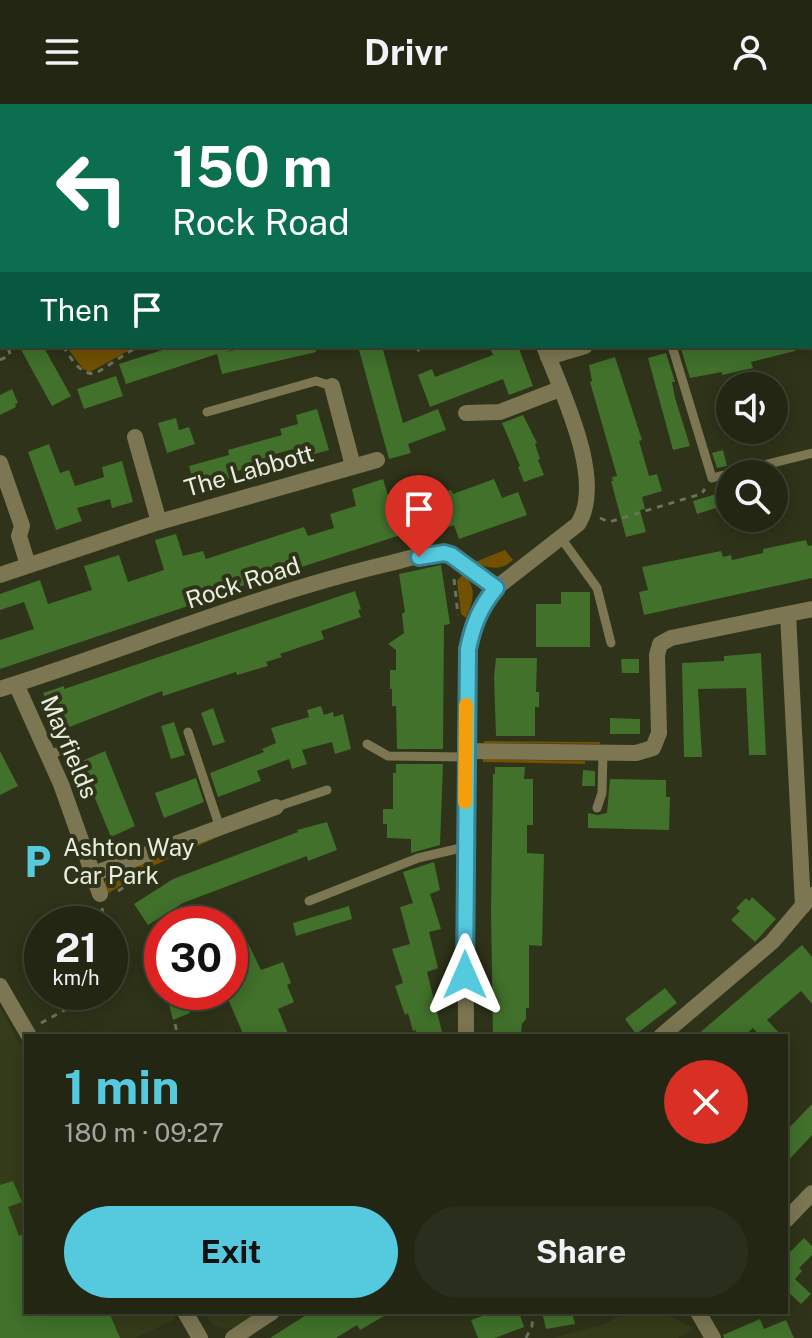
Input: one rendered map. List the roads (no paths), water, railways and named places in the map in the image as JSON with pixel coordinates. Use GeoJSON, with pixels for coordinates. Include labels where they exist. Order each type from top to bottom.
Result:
{"type":"FeatureCollection","features":[{"type":"Feature","properties":{"kind":"street"},"geometry":{"type":"LineString","coordinates":[[466,1034],[465,754],[468,649],[474,623],[496,588],[578,524],[585,513],[588,495],[586,471],[546,351],[569,348]]}},
{"type":"Feature","properties":{"kind":"street","name":"The Labbott"},"geometry":{"type":"LineString","coordinates":[[332,386],[353,466]]}},
{"type":"Feature","properties":{"kind":"street"},"geometry":{"type":"LineString","coordinates":[[466,413],[500,412],[560,389]]}},
{"type":"Feature","properties":{"kind":"street","name":"The Labbott"},"geometry":{"type":"LineString","coordinates":[[135,437],[159,522]]}},
{"type":"Feature","properties":{"kind":"street","name":"The Labbott"},"geometry":{"type":"LineString","coordinates":[[0,575],[159,522],[377,460]]}},
{"type":"Feature","properties":{"kind":"street"},"geometry":{"type":"LineString","coordinates":[[0,463],[22,526],[19,536],[28,565]]}},
{"type":"Feature","properties":{"kind":"street","name":"Rock Road"},"geometry":{"type":"LineString","coordinates":[[8,687],[340,577],[419,557],[444,553],[451,555],[496,588]]}},
{"type":"Feature","properties":{"kind":"street"},"geometry":{"type":"LineString","coordinates":[[465,754],[636,753],[653,748],[659,733],[657,655],[660,644],[671,638],[812,609]]}},
{"type":"Feature","properties":{"kind":"street"},"geometry":{"type":"LineString","coordinates":[[663,1034],[750,963],[808,900],[788,614]]}},
{"type":"Feature","properties":{"kind":"street","name":"Mayfields"},"geometry":{"type":"LineString","coordinates":[[8,687],[49,755],[100,894]]}},
{"type":"Feature","properties":{"kind":"street"},"geometry":{"type":"LineString","coordinates":[[93,874],[276,807]]}},
{"type":"Feature","properties":{"kind":"street"},"geometry":{"type":"LineString","coordinates":[[0,986],[26,1031]]}},
{"type":"Feature","properties":{"kind":"street"},"geometry":{"type":"LineString","coordinates":[[788,1218],[812,1193]]}},
{"type":"Feature","properties":{"kind":"street"},"geometry":{"type":"LineString","coordinates":[[186,1314],[200,1338]]}},
{"type":"Feature","properties":{"kind":"street"},"geometry":{"type":"LineString","coordinates":[[233,1338],[269,1314]]}},
{"type":"Feature","properties":{"kind":"street"},"geometry":{"type":"LineString","coordinates":[[699,1314],[713,1338]]}},
{"type":"Feature","properties":{"kind":"lane"},"geometry":{"type":"LineString","coordinates":[[673,348],[712,478],[812,453]]}},
{"type":"Feature","properties":{"kind":"lane"},"geometry":{"type":"LineString","coordinates":[[207,412],[316,381],[332,386]]}},
{"type":"Feature","properties":{"kind":"lane"},"geometry":{"type":"LineString","coordinates":[[561,538],[597,588],[611,643]]}},
{"type":"Feature","properties":{"kind":"lane"},"geometry":{"type":"LineString","coordinates":[[188,732],[220,828]]}},
{"type":"Feature","properties":{"kind":"lane"},"geometry":{"type":"LineString","coordinates":[[367,744],[388,756],[465,754]]}},
{"type":"Feature","properties":{"kind":"lane"},"geometry":{"type":"LineString","coordinates":[[49,755],[75,745]]}},
{"type":"Feature","properties":{"kind":"lane"},"geometry":{"type":"LineString","coordinates":[[597,808],[602,793],[603,753]]}},
{"type":"Feature","properties":{"kind":"lane"},"geometry":{"type":"LineString","coordinates":[[276,807],[327,790]]}},
{"type":"Feature","properties":{"kind":"lane"},"geometry":{"type":"LineString","coordinates":[[309,901],[418,858],[465,847]]}},
{"type":"Feature","properties":{"kind":"place","name":"Ashton Way Car Park"},"geometry":{"type":"Point","coordinates":[37,862]}}]}
